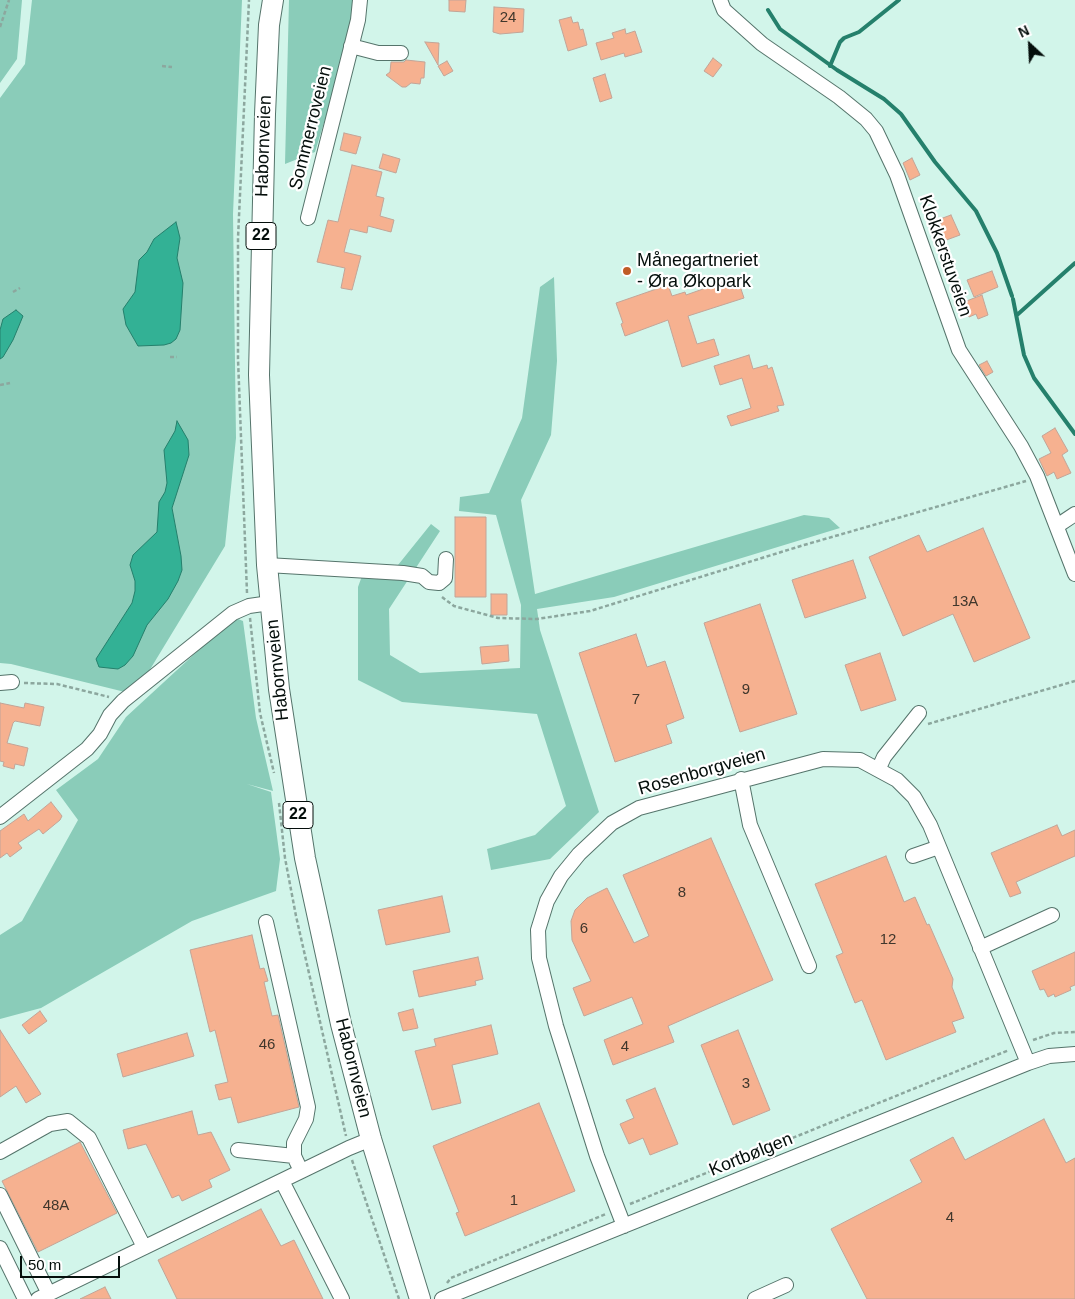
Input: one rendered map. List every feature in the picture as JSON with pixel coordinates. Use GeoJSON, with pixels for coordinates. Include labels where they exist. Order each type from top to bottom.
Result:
{"type":"FeatureCollection","features":[{"type":"Feature","properties":{"kind":"highway","name":"Habornveien"},"geometry":{"type":"LineString","coordinates":[[267,0],[269,25],[261,240],[259,374],[267,565],[287,748],[306,858],[341,1024],[371,1139],[420,1299]]}},
{"type":"Feature","properties":{"kind":"highway","name":"Habornveien"},"geometry":{"type":"LineString","coordinates":[[269,25],[273,0]]}},
{"type":"Feature","properties":{"kind":"street","name":"Sommerroveien"},"geometry":{"type":"LineString","coordinates":[[308,218],[351,46],[360,0]]}},
{"type":"Feature","properties":{"kind":"street","name":"Klokkerstuveien"},"geometry":{"type":"LineString","coordinates":[[720,0],[724,10],[762,44],[839,97],[866,119],[876,131],[897,175],[959,350],[1021,446],[1037,476],[1075,574]]}},
{"type":"Feature","properties":{"kind":"street"},"geometry":{"type":"LineString","coordinates":[[351,46],[378,52],[401,53]]}},
{"type":"Feature","properties":{"kind":"street"},"geometry":{"type":"LineString","coordinates":[[1057,526],[1075,514]]}},
{"type":"Feature","properties":{"kind":"street"},"geometry":{"type":"LineString","coordinates":[[267,565],[403,573],[422,576],[429,582],[439,583],[445,578],[446,558]]}},
{"type":"Feature","properties":{"kind":"street"},"geometry":{"type":"LineString","coordinates":[[0,817],[87,749],[123,701],[233,613],[249,606],[270,603]]}},
{"type":"Feature","properties":{"kind":"street"},"geometry":{"type":"LineString","coordinates":[[878,768],[884,757],[919,713]]}},
{"type":"Feature","properties":{"kind":"street","name":"Rosenborgveien"},"geometry":{"type":"LineString","coordinates":[[624,1226],[597,1156],[556,1026],[539,958],[538,930],[547,901],[561,876],[580,854],[612,823],[639,808],[741,779],[822,759],[860,760],[878,768],[897,780],[914,797],[939,847],[1028,1062]]}},
{"type":"Feature","properties":{"kind":"street"},"geometry":{"type":"LineString","coordinates":[[741,779],[750,825],[808,966]]}},
{"type":"Feature","properties":{"kind":"street"},"geometry":{"type":"LineString","coordinates":[[913,856],[939,847]]}},
{"type":"Feature","properties":{"kind":"street"},"geometry":{"type":"LineString","coordinates":[[980,948],[1052,915]]}},
{"type":"Feature","properties":{"kind":"street"},"geometry":{"type":"LineString","coordinates":[[266,922],[308,1107],[306,1119],[294,1143],[294,1156],[301,1171]]}},
{"type":"Feature","properties":{"kind":"street","name":"Kortbølgen"},"geometry":{"type":"LineString","coordinates":[[442,1299],[1028,1062],[1049,1056],[1075,1054]]}},
{"type":"Feature","properties":{"kind":"street"},"geometry":{"type":"LineString","coordinates":[[0,1152],[50,1124],[68,1122],[89,1138],[144,1247]]}},
{"type":"Feature","properties":{"kind":"street"},"geometry":{"type":"LineString","coordinates":[[0,1195],[43,1296],[371,1139]]}},
{"type":"Feature","properties":{"kind":"street"},"geometry":{"type":"LineString","coordinates":[[238,1150],[294,1156]]}},
{"type":"Feature","properties":{"kind":"street"},"geometry":{"type":"LineString","coordinates":[[282,1180],[342,1299]]}},
{"type":"Feature","properties":{"kind":"street"},"geometry":{"type":"LineString","coordinates":[[0,1248],[25,1299]]}},
{"type":"Feature","properties":{"kind":"street"},"geometry":{"type":"LineString","coordinates":[[755,1299],[786,1286]]}},
{"type":"Feature","properties":{"kind":"path"},"geometry":{"type":"LineString","coordinates":[[0,27],[9,0]]}},
{"type":"Feature","properties":{"kind":"path"},"geometry":{"type":"LineString","coordinates":[[249,0],[238,238],[238,359],[246,588],[249,606]]}},
{"type":"Feature","properties":{"kind":"path"},"geometry":{"type":"LineString","coordinates":[[162,66],[172,67]]}},
{"type":"Feature","properties":{"kind":"path"},"geometry":{"type":"LineString","coordinates":[[13,292],[20,288]]}},
{"type":"Feature","properties":{"kind":"path"},"geometry":{"type":"LineString","coordinates":[[170,357],[177,357]]}},
{"type":"Feature","properties":{"kind":"path"},"geometry":{"type":"LineString","coordinates":[[0,385],[10,383]]}},
{"type":"Feature","properties":{"kind":"path"},"geometry":{"type":"LineString","coordinates":[[429,582],[438,593],[454,606],[498,618],[537,619],[590,611],[804,545],[1017,485],[1037,476]]}},
{"type":"Feature","properties":{"kind":"path"},"geometry":{"type":"LineString","coordinates":[[905,730],[1075,681]]}},
{"type":"Feature","properties":{"kind":"path"},"geometry":{"type":"LineString","coordinates":[[6,683],[57,684],[123,701]]}},
{"type":"Feature","properties":{"kind":"path"},"geometry":{"type":"LineString","coordinates":[[1032,1041],[1054,1033],[1075,1032]]}},
{"type":"Feature","properties":{"kind":"path"},"geometry":{"type":"LineString","coordinates":[[630,1204],[1009,1050]]}},
{"type":"Feature","properties":{"kind":"path"},"geometry":{"type":"LineString","coordinates":[[445,1285],[451,1278],[608,1213]]}},
{"type":"Feature","properties":{"kind":"shaded area"},"geometry":{"type":"Polygon","coordinates":[[[0,0],[22,0],[17,59],[0,83],[0,0]]]}},
{"type":"Feature","properties":{"kind":"shaded area"},"geometry":{"type":"Polygon","coordinates":[[[32,0],[242,0],[233,214],[236,438],[225,546],[143,681],[125,692],[11,664],[0,663],[0,98],[25,64],[32,0]]]}},
{"type":"Feature","properties":{"kind":"shaded area"},"geometry":{"type":"Polygon","coordinates":[[[289,0],[354,0],[352,31],[315,152],[285,164],[289,0]]]}},
{"type":"Feature","properties":{"kind":"shaded area"},"geometry":{"type":"Polygon","coordinates":[[[176,222],[180,238],[177,258],[183,283],[180,330],[176,339],[171,343],[138,346],[126,325],[123,309],[135,292],[139,260],[147,252],[154,239],[176,222]]]}},
{"type":"Feature","properties":{"kind":"shaded area"},"geometry":{"type":"Polygon","coordinates":[[[554,277],[557,361],[551,435],[521,500],[535,594],[804,515],[829,518],[840,528],[614,597],[537,609],[540,630],[599,812],[550,859],[491,870],[487,849],[535,835],[566,806],[537,714],[402,702],[358,680],[358,587],[366,565],[398,565],[431,524],[440,531],[389,609],[390,655],[420,673],[520,668],[521,605],[496,515],[459,511],[460,497],[489,493],[522,418],[540,287],[554,277]]]}},
{"type":"Feature","properties":{"kind":"shaded area"},"geometry":{"type":"Polygon","coordinates":[[[16,310],[23,316],[13,340],[0,359],[0,330],[3,319],[16,310]]]}},
{"type":"Feature","properties":{"kind":"shaded area"},"geometry":{"type":"Polygon","coordinates":[[[177,421],[188,440],[189,455],[172,508],[182,570],[168,599],[147,625],[133,656],[125,665],[118,669],[99,667],[96,659],[132,603],[135,581],[130,565],[133,555],[157,532],[159,502],[165,492],[167,483],[164,450],[175,431],[177,421]]]}},
{"type":"Feature","properties":{"kind":"shaded area"},"geometry":{"type":"Polygon","coordinates":[[[238,619],[243,621],[256,718],[273,791],[247,784],[271,792],[280,859],[276,891],[192,921],[41,1008],[0,1019],[0,935],[22,921],[78,820],[56,790],[98,759],[126,717],[227,624],[238,619]]]}},
{"type":"Feature","properties":{"kind":"building"},"geometry":{"type":"Polygon","coordinates":[[[449,0],[466,0],[465,12],[449,11],[449,0]]]}},
{"type":"Feature","properties":{"kind":"building"},"geometry":{"type":"Polygon","coordinates":[[[494,7],[524,9],[523,32],[500,34],[493,32],[494,7]]]}},
{"type":"Feature","properties":{"kind":"building"},"geometry":{"type":"Polygon","coordinates":[[[571,17],[573,23],[578,22],[580,30],[583,29],[587,45],[568,51],[559,20],[571,17]]]}},
{"type":"Feature","properties":{"kind":"building"},"geometry":{"type":"Polygon","coordinates":[[[625,29],[626,34],[635,31],[642,52],[625,57],[624,53],[601,60],[596,43],[614,38],[612,33],[625,29]]]}},
{"type":"Feature","properties":{"kind":"building"},"geometry":{"type":"Polygon","coordinates":[[[425,42],[439,43],[438,65],[425,42]]]}},
{"type":"Feature","properties":{"kind":"building"},"geometry":{"type":"Polygon","coordinates":[[[713,58],[722,65],[713,77],[704,71],[713,58]]]}},
{"type":"Feature","properties":{"kind":"building"},"geometry":{"type":"Polygon","coordinates":[[[406,60],[425,62],[424,78],[421,78],[420,84],[411,83],[406,87],[402,87],[386,75],[390,72],[391,62],[404,62],[406,60]]]}},
{"type":"Feature","properties":{"kind":"building"},"geometry":{"type":"Polygon","coordinates":[[[447,61],[453,71],[444,76],[438,66],[447,61]]]}},
{"type":"Feature","properties":{"kind":"building"},"geometry":{"type":"Polygon","coordinates":[[[605,74],[612,98],[600,102],[593,78],[605,74]]]}},
{"type":"Feature","properties":{"kind":"building"},"geometry":{"type":"Polygon","coordinates":[[[344,133],[361,137],[356,154],[340,150],[344,133]]]}},
{"type":"Feature","properties":{"kind":"building"},"geometry":{"type":"Polygon","coordinates":[[[383,154],[400,159],[396,173],[379,168],[383,154]]]}},
{"type":"Feature","properties":{"kind":"building"},"geometry":{"type":"Polygon","coordinates":[[[912,158],[920,175],[910,180],[903,163],[912,158]]]}},
{"type":"Feature","properties":{"kind":"building"},"geometry":{"type":"Polygon","coordinates":[[[352,165],[382,172],[376,196],[384,198],[380,216],[394,220],[391,232],[368,226],[367,233],[350,229],[344,252],[361,256],[352,290],[341,288],[345,268],[317,262],[328,220],[338,222],[352,165]]]}},
{"type":"Feature","properties":{"kind":"building"},"geometry":{"type":"Polygon","coordinates":[[[951,215],[960,235],[941,242],[935,226],[942,223],[940,219],[951,215]]]}},
{"type":"Feature","properties":{"kind":"building"},"geometry":{"type":"Polygon","coordinates":[[[992,271],[998,287],[974,297],[967,280],[992,271]]]}},
{"type":"Feature","properties":{"kind":"building"},"geometry":{"type":"Polygon","coordinates":[[[737,277],[744,298],[688,316],[697,344],[714,339],[719,355],[682,367],[668,320],[625,336],[616,303],[668,285],[672,296],[685,292],[686,295],[737,277]]]}},
{"type":"Feature","properties":{"kind":"building"},"geometry":{"type":"Polygon","coordinates":[[[982,295],[988,315],[978,319],[976,314],[969,317],[964,302],[982,295]]]}},
{"type":"Feature","properties":{"kind":"building"},"geometry":{"type":"Polygon","coordinates":[[[749,355],[753,369],[767,365],[768,369],[772,367],[784,405],[777,406],[779,411],[731,426],[727,416],[751,408],[742,378],[720,385],[714,366],[749,355]]]}},
{"type":"Feature","properties":{"kind":"building"},"geometry":{"type":"Polygon","coordinates":[[[987,361],[993,372],[986,376],[979,365],[987,361]]]}},
{"type":"Feature","properties":{"kind":"building"},"geometry":{"type":"Polygon","coordinates":[[[1055,428],[1068,451],[1062,455],[1071,473],[1057,479],[1054,472],[1047,476],[1039,459],[1051,453],[1042,436],[1055,428]]]}},
{"type":"Feature","properties":{"kind":"building"},"geometry":{"type":"Polygon","coordinates":[[[455,517],[486,517],[486,597],[455,597],[455,517]]]}},
{"type":"Feature","properties":{"kind":"building"},"geometry":{"type":"Polygon","coordinates":[[[983,528],[1030,638],[974,662],[953,614],[903,636],[869,557],[919,535],[927,552],[983,528]]]}},
{"type":"Feature","properties":{"kind":"building"},"geometry":{"type":"Polygon","coordinates":[[[853,560],[866,598],[805,618],[792,580],[853,560]]]}},
{"type":"Feature","properties":{"kind":"building"},"geometry":{"type":"Polygon","coordinates":[[[491,594],[507,594],[507,615],[491,615],[491,594]]]}},
{"type":"Feature","properties":{"kind":"building"},"geometry":{"type":"Polygon","coordinates":[[[760,604],[797,714],[740,732],[704,623],[760,604]]]}},
{"type":"Feature","properties":{"kind":"building"},"geometry":{"type":"Polygon","coordinates":[[[636,634],[647,667],[665,661],[684,718],[666,725],[672,743],[615,762],[579,653],[636,634]]]}},
{"type":"Feature","properties":{"kind":"building"},"geometry":{"type":"Polygon","coordinates":[[[508,645],[509,661],[482,664],[480,647],[508,645]]]}},
{"type":"Feature","properties":{"kind":"building"},"geometry":{"type":"Polygon","coordinates":[[[880,653],[896,700],[861,711],[845,665],[880,653]]]}},
{"type":"Feature","properties":{"kind":"building"},"geometry":{"type":"Polygon","coordinates":[[[0,703],[24,708],[25,703],[44,707],[40,726],[15,721],[13,723],[7,743],[28,748],[24,766],[15,764],[14,769],[3,766],[4,762],[0,761],[0,703]]]}},
{"type":"Feature","properties":{"kind":"building"},"geometry":{"type":"Polygon","coordinates":[[[51,802],[62,816],[60,820],[43,834],[39,829],[18,843],[22,848],[10,857],[7,853],[0,858],[0,831],[24,814],[28,821],[51,802]]]}},
{"type":"Feature","properties":{"kind":"building"},"geometry":{"type":"Polygon","coordinates":[[[1057,825],[1062,836],[1075,830],[1075,856],[1016,882],[1021,893],[1010,897],[991,853],[1057,825]]]}},
{"type":"Feature","properties":{"kind":"building"},"geometry":{"type":"Polygon","coordinates":[[[711,838],[773,980],[668,1026],[674,1042],[613,1065],[604,1040],[643,1024],[632,997],[584,1016],[573,988],[591,981],[572,940],[571,921],[575,910],[587,898],[607,888],[634,943],[649,936],[623,875],[711,838]]]}},
{"type":"Feature","properties":{"kind":"building"},"geometry":{"type":"Polygon","coordinates":[[[886,856],[904,902],[915,897],[927,925],[929,924],[953,979],[952,987],[964,1018],[952,1022],[956,1032],[886,1060],[862,1000],[855,1003],[836,956],[843,953],[815,884],[886,856]]]}},
{"type":"Feature","properties":{"kind":"building"},"geometry":{"type":"Polygon","coordinates":[[[442,896],[450,932],[386,945],[378,910],[442,896]]]}},
{"type":"Feature","properties":{"kind":"building"},"geometry":{"type":"Polygon","coordinates":[[[252,935],[260,969],[264,968],[268,981],[264,982],[272,1016],[278,1015],[299,1107],[238,1123],[231,1097],[219,1100],[215,1085],[228,1082],[215,1030],[210,1032],[190,950],[252,935]]]}},
{"type":"Feature","properties":{"kind":"building"},"geometry":{"type":"Polygon","coordinates":[[[1075,952],[1075,985],[1070,987],[1071,990],[1055,997],[1054,994],[1048,997],[1044,989],[1040,990],[1032,971],[1075,952]]]}},
{"type":"Feature","properties":{"kind":"building"},"geometry":{"type":"Polygon","coordinates":[[[478,957],[483,979],[475,981],[476,985],[419,997],[413,971],[478,957]]]}},
{"type":"Feature","properties":{"kind":"building"},"geometry":{"type":"Polygon","coordinates":[[[413,1009],[418,1028],[403,1031],[398,1013],[413,1009]]]}},
{"type":"Feature","properties":{"kind":"building"},"geometry":{"type":"Polygon","coordinates":[[[40,1011],[47,1021],[29,1034],[22,1025],[40,1011]]]}},
{"type":"Feature","properties":{"kind":"building"},"geometry":{"type":"Polygon","coordinates":[[[491,1025],[498,1054],[452,1065],[461,1103],[432,1110],[415,1051],[436,1046],[434,1039],[491,1025]]]}},
{"type":"Feature","properties":{"kind":"building"},"geometry":{"type":"Polygon","coordinates":[[[0,1030],[41,1094],[26,1103],[16,1086],[0,1097],[0,1030]]]}},
{"type":"Feature","properties":{"kind":"building"},"geometry":{"type":"Polygon","coordinates":[[[738,1030],[770,1110],[733,1125],[701,1045],[738,1030]]]}},
{"type":"Feature","properties":{"kind":"building"},"geometry":{"type":"Polygon","coordinates":[[[187,1033],[194,1056],[123,1077],[117,1054],[187,1033]]]}},
{"type":"Feature","properties":{"kind":"building"},"geometry":{"type":"Polygon","coordinates":[[[655,1088],[678,1144],[650,1155],[643,1138],[629,1144],[620,1124],[634,1118],[626,1100],[655,1088]]]}},
{"type":"Feature","properties":{"kind":"building"},"geometry":{"type":"Polygon","coordinates":[[[539,1103],[575,1191],[465,1236],[456,1213],[459,1212],[433,1146],[539,1103]]]}},
{"type":"Feature","properties":{"kind":"building"},"geometry":{"type":"Polygon","coordinates":[[[192,1111],[198,1135],[211,1132],[230,1170],[209,1180],[212,1187],[182,1201],[179,1195],[172,1198],[146,1144],[128,1149],[123,1130],[192,1111]]]}},
{"type":"Feature","properties":{"kind":"building"},"geometry":{"type":"Polygon","coordinates":[[[1044,1119],[1066,1163],[1075,1158],[1075,1299],[867,1299],[831,1229],[922,1182],[910,1160],[953,1137],[965,1160],[1044,1119]]]}},
{"type":"Feature","properties":{"kind":"building"},"geometry":{"type":"Polygon","coordinates":[[[80,1142],[117,1213],[38,1252],[2,1181],[80,1142]]]}},
{"type":"Feature","properties":{"kind":"building"},"geometry":{"type":"Polygon","coordinates":[[[261,1209],[281,1246],[294,1240],[323,1299],[177,1299],[158,1260],[261,1209]]]}},
{"type":"Feature","properties":{"kind":"building"},"geometry":{"type":"Polygon","coordinates":[[[105,1287],[111,1299],[80,1299],[105,1287]]]}},
{"type":"Feature","properties":{"kind":"waterway"},"geometry":{"type":"LineString","coordinates":[[830,66],[840,42],[844,38],[859,32],[899,0]]}},
{"type":"Feature","properties":{"kind":"waterway"},"geometry":{"type":"LineString","coordinates":[[768,10],[780,29],[837,70],[884,99],[901,114],[935,162],[976,211],[997,253],[1012,296]]}},
{"type":"Feature","properties":{"kind":"waterway"},"geometry":{"type":"LineString","coordinates":[[1017,315],[1075,263]]}},
{"type":"Feature","properties":{"kind":"waterway"},"geometry":{"type":"LineString","coordinates":[[1013,299],[1024,355],[1034,378],[1075,434]]}},
{"type":"Feature","properties":{"kind":"place","name":"Månegartneriet - Øra Økopark"},"geometry":{"type":"Point","coordinates":[627,271]}}]}
